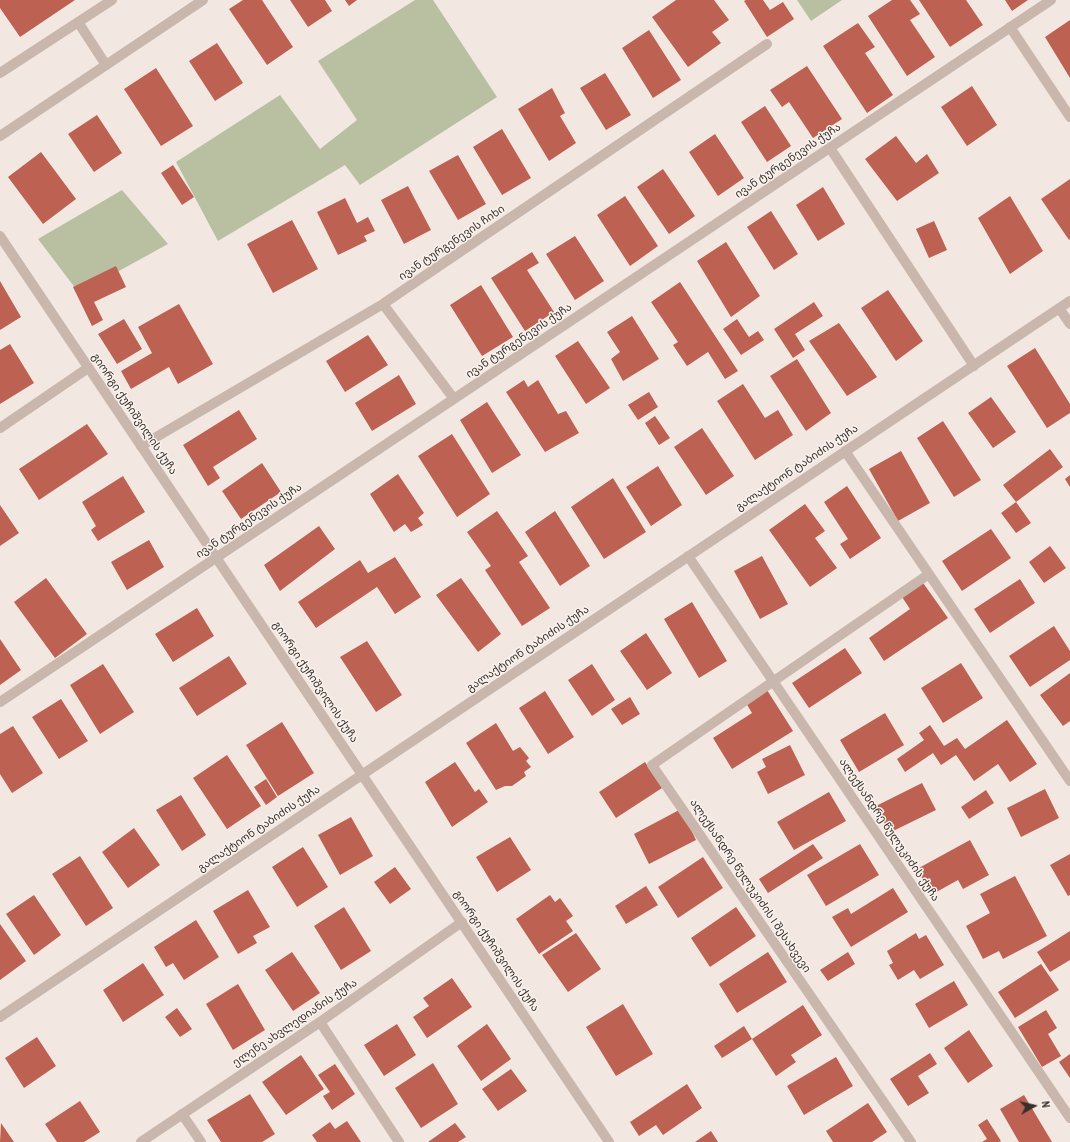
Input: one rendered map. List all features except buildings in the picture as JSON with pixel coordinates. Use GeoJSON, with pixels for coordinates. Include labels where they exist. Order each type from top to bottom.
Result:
{"type":"FeatureCollection","features":[{"type":"Feature","properties":{"kind":"street"},"geometry":{"type":"LineString","coordinates":[[0,73],[112,0]]}},
{"type":"Feature","properties":{"kind":"street"},"geometry":{"type":"LineString","coordinates":[[0,136],[202,0]]}},
{"type":"Feature","properties":{"kind":"street","name":"ივან ტურგენევის ქუჩა"},"geometry":{"type":"LineString","coordinates":[[0,702],[1051,0]]}},
{"type":"Feature","properties":{"kind":"street"},"geometry":{"type":"LineString","coordinates":[[78,22],[106,65]]}},
{"type":"Feature","properties":{"kind":"street"},"geometry":{"type":"LineString","coordinates":[[1010,27],[1070,117]]}},
{"type":"Feature","properties":{"kind":"street","name":"ივან ტურგენევის ჩიხი"},"geometry":{"type":"LineString","coordinates":[[141,446],[383,304],[767,44]]}},
{"type":"Feature","properties":{"kind":"street"},"geometry":{"type":"LineString","coordinates":[[830,148],[974,366]]}},
{"type":"Feature","properties":{"kind":"street","name":"გიორგი ქუჩიშვილის ქუჩა"},"geometry":{"type":"LineString","coordinates":[[0,236],[609,1142]]}},
{"type":"Feature","properties":{"kind":"street","name":"გალაქტიონ ტაბიძის ქუჩა"},"geometry":{"type":"LineString","coordinates":[[0,1016],[1070,301]]}},
{"type":"Feature","properties":{"kind":"street"},"geometry":{"type":"LineString","coordinates":[[383,304],[454,399]]}},
{"type":"Feature","properties":{"kind":"street"},"geometry":{"type":"LineString","coordinates":[[1059,308],[1070,324]]}},
{"type":"Feature","properties":{"kind":"street"},"geometry":{"type":"LineString","coordinates":[[0,428],[88,368]]}},
{"type":"Feature","properties":{"kind":"street"},"geometry":{"type":"LineString","coordinates":[[845,451],[1070,781]]}},
{"type":"Feature","properties":{"kind":"street","name":"ალექსანდრე წულუკიძის ქუჩა"},"geometry":{"type":"LineString","coordinates":[[688,556],[1070,1118]]}},
{"type":"Feature","properties":{"kind":"street"},"geometry":{"type":"LineString","coordinates":[[773,681],[929,574]]}},
{"type":"Feature","properties":{"kind":"street","name":"ალექსანდრე წულუკიძის I შესახვევი"},"geometry":{"type":"LineString","coordinates":[[773,681],[652,765],[911,1142]]}},
{"type":"Feature","properties":{"kind":"street","name":"ელენე ახვლედიანის ქუჩა"},"geometry":{"type":"LineString","coordinates":[[141,1142],[320,1022],[462,922]]}},
{"type":"Feature","properties":{"kind":"street"},"geometry":{"type":"LineString","coordinates":[[320,1022],[399,1142]]}},
{"type":"Feature","properties":{"kind":"street"},"geometry":{"type":"LineString","coordinates":[[182,1114],[201,1142]]}},
{"type":"Feature","properties":{"kind":"green space"},"geometry":{"type":"Polygon","coordinates":[[[415,0],[433,0],[497,97],[360,185],[345,165],[218,241],[176,162],[280,95],[320,149],[357,120],[318,61],[415,0]]]}},
{"type":"Feature","properties":{"kind":"green space"},"geometry":{"type":"Polygon","coordinates":[[[797,0],[842,0],[811,21],[797,0]]]}},
{"type":"Feature","properties":{"kind":"green space"},"geometry":{"type":"Polygon","coordinates":[[[122,190],[168,244],[79,293],[38,239],[122,190]]]}}]}
